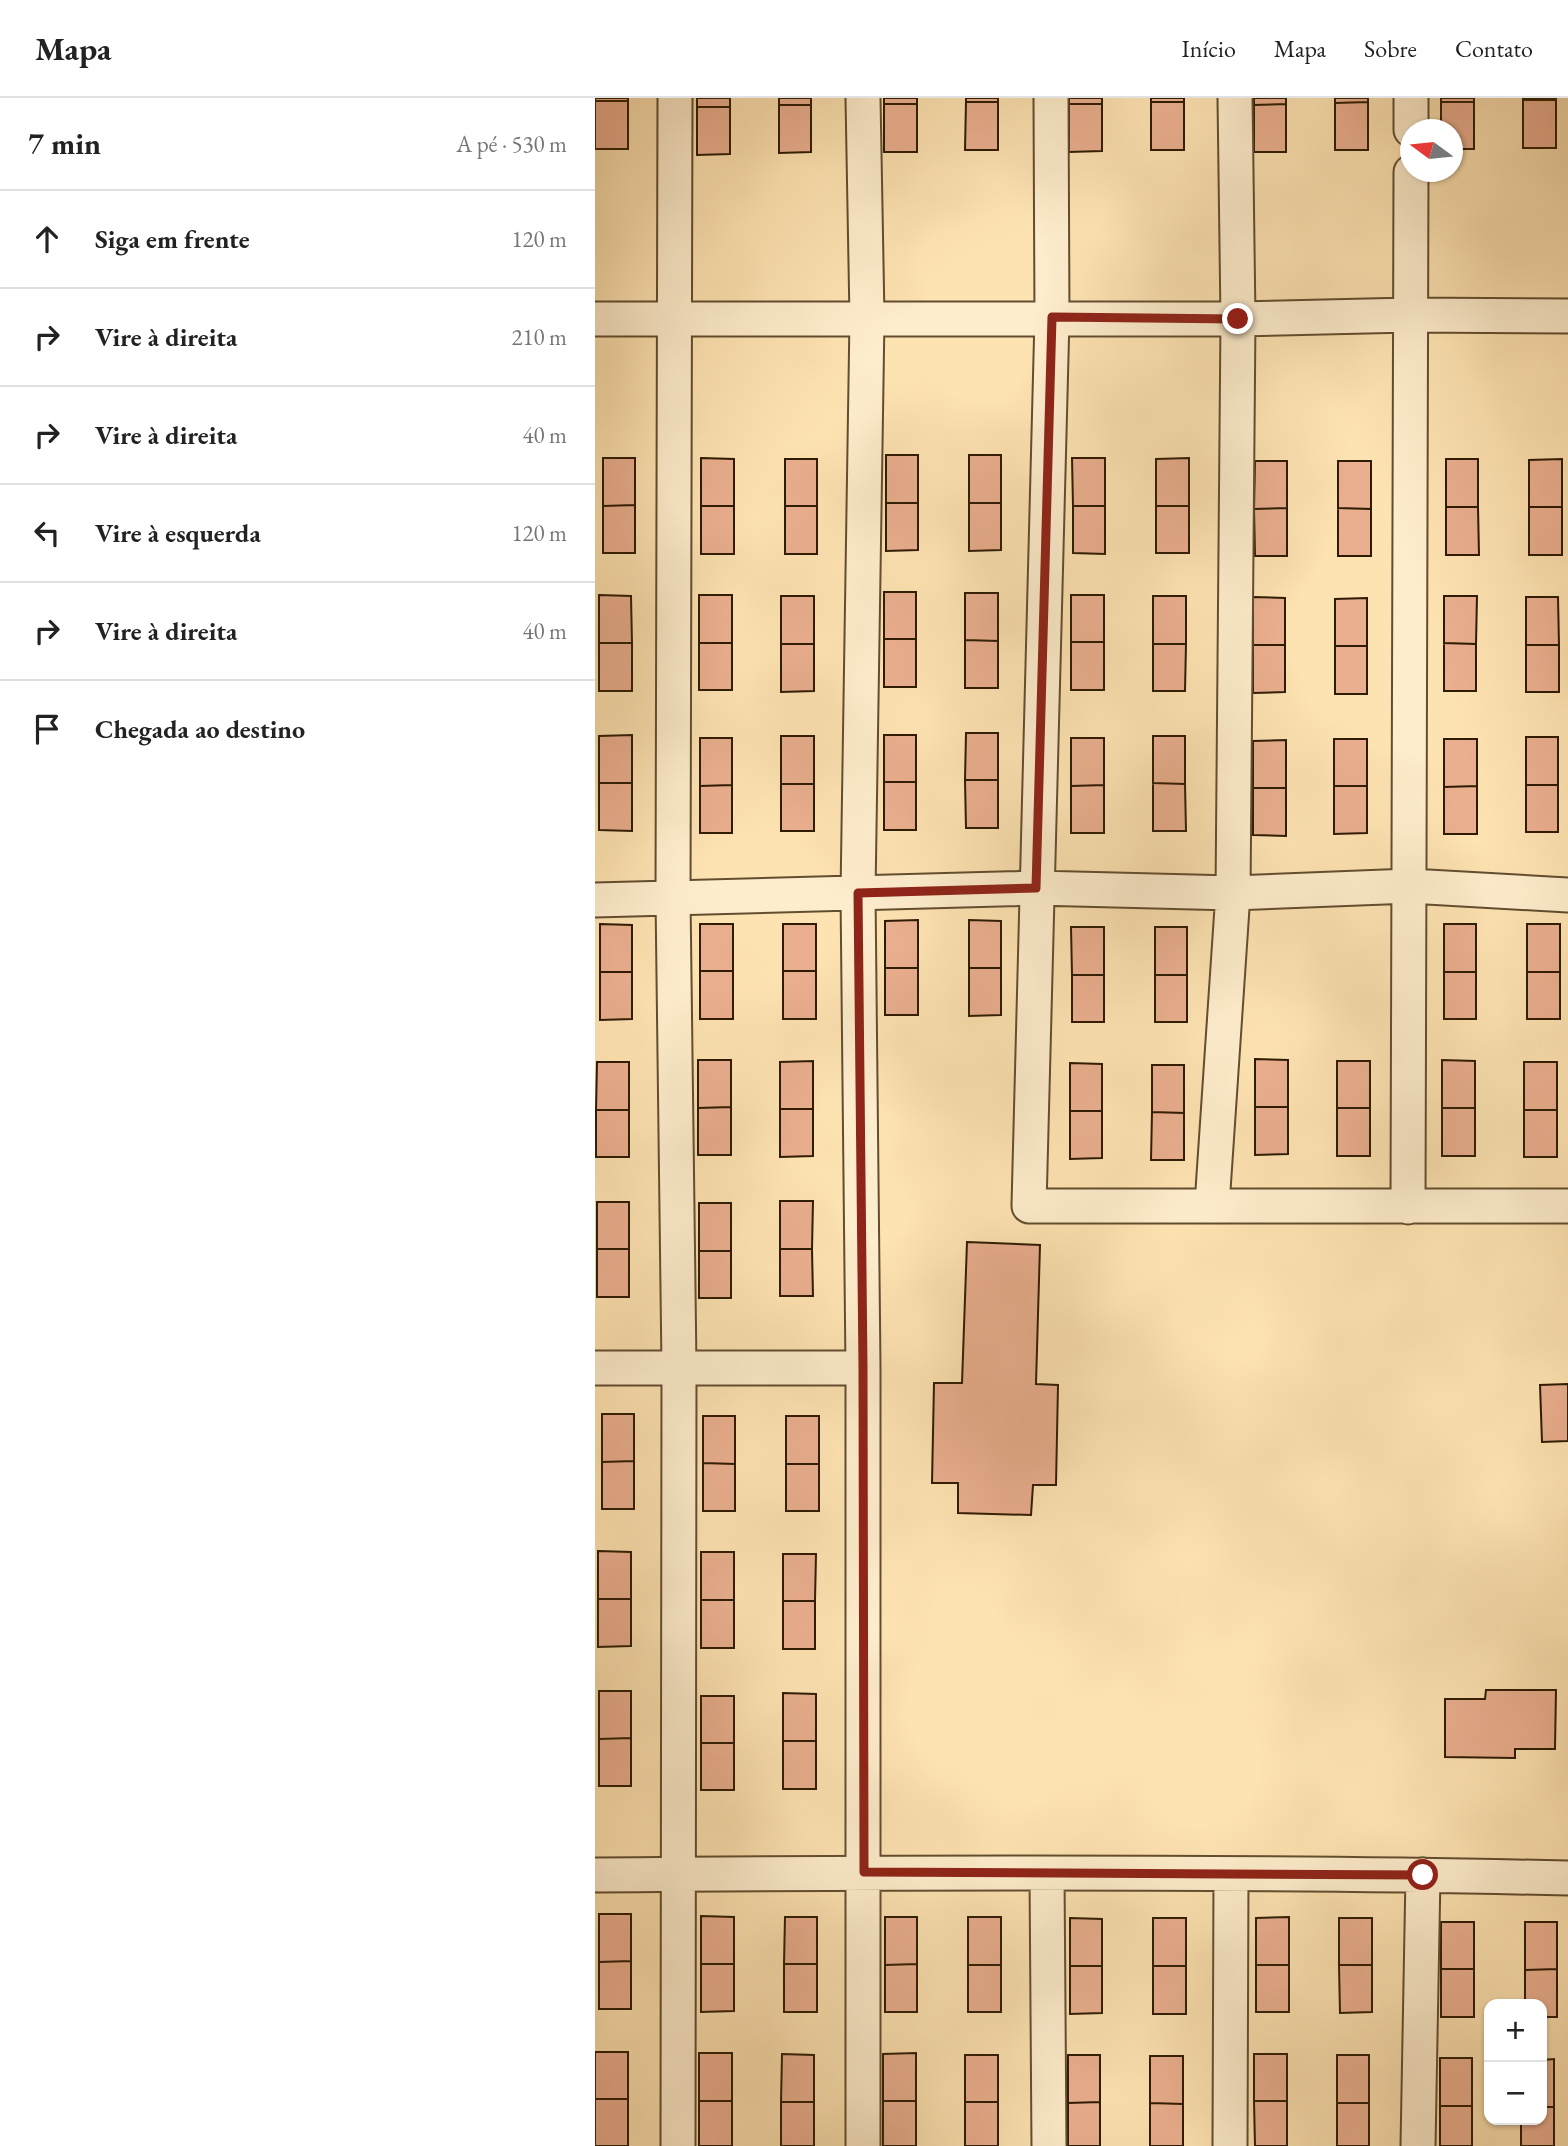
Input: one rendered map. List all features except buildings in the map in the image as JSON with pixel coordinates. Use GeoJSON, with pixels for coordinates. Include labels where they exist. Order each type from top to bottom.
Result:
{"type":"FeatureCollection","features":[{"type":"Feature","properties":{"kind":"street"},"geometry":{"type":"LineString","coordinates":[[675,98],[673,898],[679,1368],[678,2146]]}},
{"type":"Feature","properties":{"kind":"street"},"geometry":{"type":"LineString","coordinates":[[863,98],[867,318],[858,893],[863,1368],[863,2146]]}},
{"type":"Feature","properties":{"kind":"street"},"geometry":{"type":"LineString","coordinates":[[1051,98],[1052,317],[1029,1206],[1568,1206]]}},
{"type":"Feature","properties":{"kind":"street"},"geometry":{"type":"LineString","coordinates":[[1212,1205],[1233,893],[1238,319],[1235,98]]}},
{"type":"Feature","properties":{"kind":"street"},"geometry":{"type":"LineString","coordinates":[[1411,98],[1411,119]]}},
{"type":"Feature","properties":{"kind":"street"},"geometry":{"type":"LineString","coordinates":[[1408,1207],[1411,182]]}},
{"type":"Feature","properties":{"kind":"street"},"geometry":{"type":"LineString","coordinates":[[595,318],[1238,319],[1410,314],[1568,316]]}},
{"type":"Feature","properties":{"kind":"street"},"geometry":{"type":"LineString","coordinates":[[595,900],[1036,888],[1233,893],[1410,886],[1568,895]]}},
{"type":"Feature","properties":{"kind":"street"},"geometry":{"type":"LineString","coordinates":[[595,1368],[863,1368]]}},
{"type":"Feature","properties":{"kind":"street"},"geometry":{"type":"LineString","coordinates":[[595,1875],[864,1872],[1568,1878]]}},
{"type":"Feature","properties":{"kind":"street"},"geometry":{"type":"LineString","coordinates":[[1047,1874],[1049,2146]]}},
{"type":"Feature","properties":{"kind":"street"},"geometry":{"type":"LineString","coordinates":[[1230,2146],[1231,1874]]}},
{"type":"Feature","properties":{"kind":"street"},"geometry":{"type":"LineString","coordinates":[[1418,2146],[1423,1875]]}},
{"type":"Feature","properties":{"kind":"route"},"geometry":{"type":"LineString","coordinates":[[1238,319],[1052,317],[1036,888],[858,893],[864,1872],[1423,1875]]}}]}
